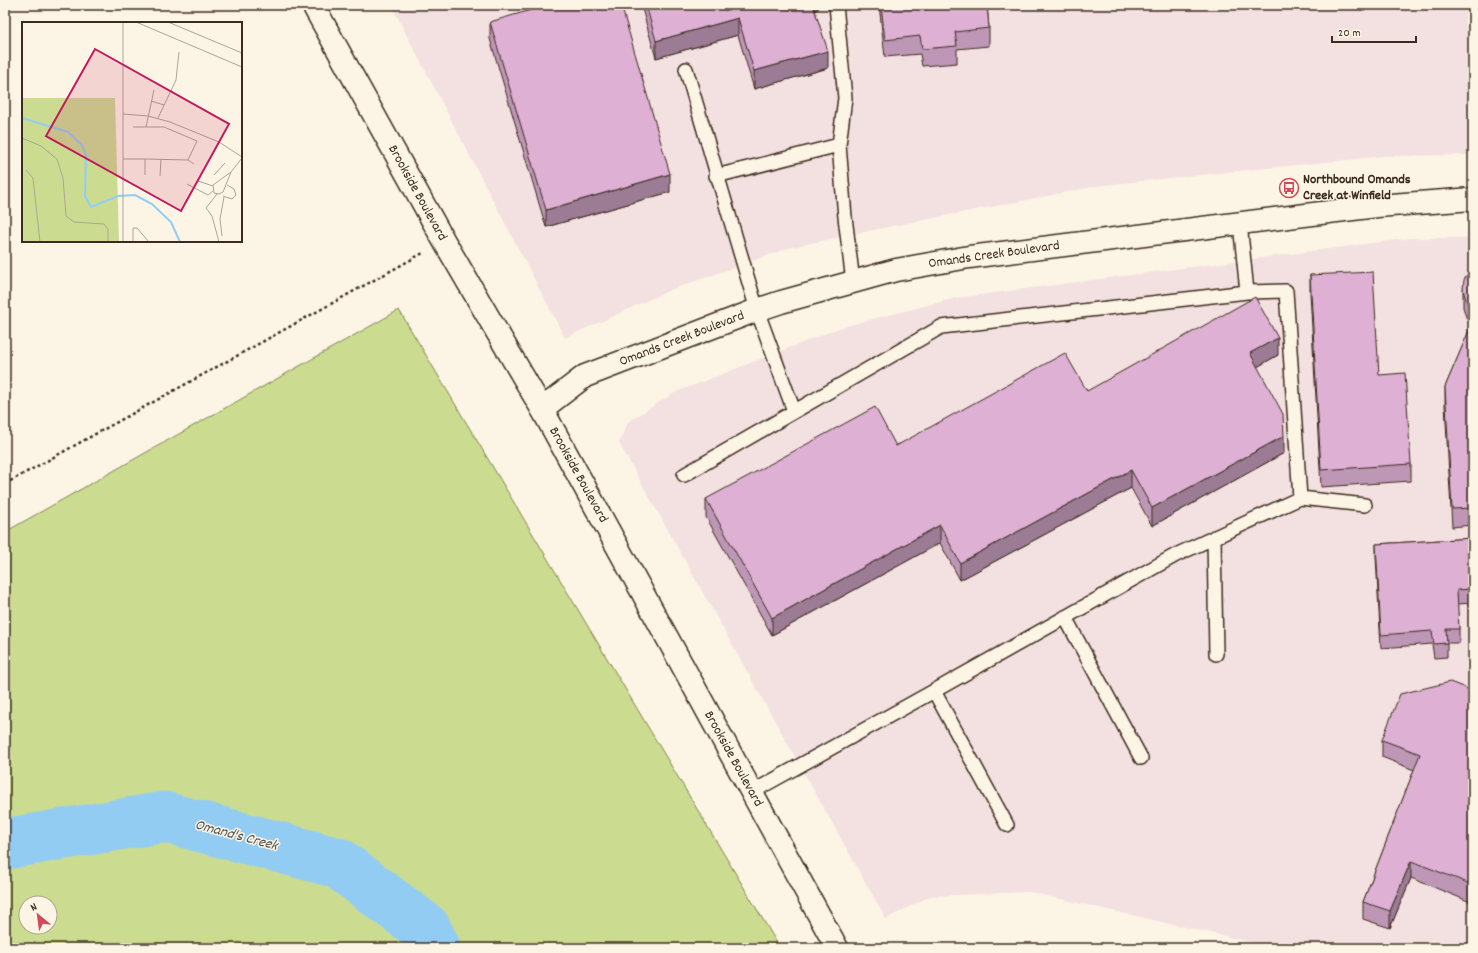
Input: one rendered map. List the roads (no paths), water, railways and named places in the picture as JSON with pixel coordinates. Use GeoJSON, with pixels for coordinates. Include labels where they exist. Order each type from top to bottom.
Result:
{"type":"FeatureCollection","features":[{"type":"Feature","properties":{"kind":"street","name":"Brookside Boulevard"},"geometry":{"type":"LineString","coordinates":[[313,5],[444,241],[542,409],[837,948]]}},
{"type":"Feature","properties":{"kind":"street","name":"Omands Creek Boulevard"},"geometry":{"type":"LineString","coordinates":[[542,409],[585,376],[757,310],[896,270],[969,257],[1377,206],[1473,199]]}},
{"type":"Feature","properties":{"kind":"lane"},"geometry":{"type":"LineString","coordinates":[[836,5],[845,98],[839,145],[845,216],[853,282]]}},
{"type":"Feature","properties":{"kind":"lane"},"geometry":{"type":"LineString","coordinates":[[686,69],[716,176],[757,310],[794,412]]}},
{"type":"Feature","properties":{"kind":"lane"},"geometry":{"type":"LineString","coordinates":[[716,176],[839,145]]}},
{"type":"Feature","properties":{"kind":"lane"},"geometry":{"type":"LineString","coordinates":[[1240,223],[1247,292]]}},
{"type":"Feature","properties":{"kind":"lane"},"geometry":{"type":"LineString","coordinates":[[684,475],[941,327],[1247,292],[1286,291],[1300,498]]}},
{"type":"Feature","properties":{"kind":"lane"},"geometry":{"type":"LineString","coordinates":[[752,792],[1176,555],[1214,537],[1300,498],[1365,505]]}},
{"type":"Feature","properties":{"kind":"lane"},"geometry":{"type":"LineString","coordinates":[[1214,537],[1216,654]]}},
{"type":"Feature","properties":{"kind":"lane"},"geometry":{"type":"LineString","coordinates":[[1065,617],[1141,758]]}},
{"type":"Feature","properties":{"kind":"lane"},"geometry":{"type":"LineString","coordinates":[[934,691],[1007,825]]}},
{"type":"Feature","properties":{"kind":"waterway","name":"Omand's Creek"},"geometry":{"type":"LineString","coordinates":[[5,844],[164,817],[338,863],[425,928],[435,948]]}},
{"type":"Feature","properties":{"kind":"place","name":"Northbound Omands Creek at Winfield"},"geometry":{"type":"Point","coordinates":[1289,188]}}]}
